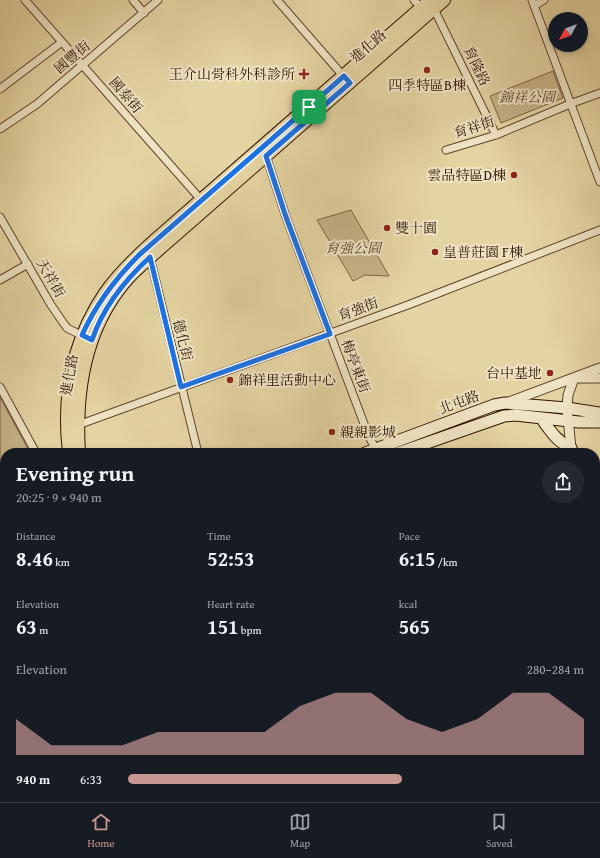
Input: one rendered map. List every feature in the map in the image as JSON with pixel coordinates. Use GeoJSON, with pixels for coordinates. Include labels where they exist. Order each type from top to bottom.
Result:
{"type":"FeatureCollection","features":[{"type":"Feature","properties":{"kind":"main road","name":"進化路"},"geometry":{"type":"LineString","coordinates":[[69,448],[67,400],[71,369],[87,338],[110,302],[130,277],[204,203],[266,156],[425,4],[444,0]]}},
{"type":"Feature","properties":{"kind":"main road","name":"進化路"},"geometry":{"type":"LineString","coordinates":[[79,448],[78,425],[80,387],[85,362],[88,322],[105,293],[125,268],[204,203],[347,80]]}},
{"type":"Feature","properties":{"kind":"main road","name":"北屯路"},"geometry":{"type":"LineString","coordinates":[[383,448],[494,405],[505,403],[567,408],[600,413]]}},
{"type":"Feature","properties":{"kind":"main road","name":"北屯路"},"geometry":{"type":"LineString","coordinates":[[412,448],[504,416],[515,415],[579,422],[600,422]]}},
{"type":"Feature","properties":{"kind":"main road"},"geometry":{"type":"LineString","coordinates":[[541,418],[555,437],[570,448]]}},
{"type":"Feature","properties":{"kind":"street","name":"國泰街"},"geometry":{"type":"LineString","coordinates":[[25,0],[204,203]]}},
{"type":"Feature","properties":{"kind":"street"},"geometry":{"type":"LineString","coordinates":[[133,0],[144,13]]}},
{"type":"Feature","properties":{"kind":"street","name":"國豐街"},"geometry":{"type":"LineString","coordinates":[[0,129],[37,104],[158,0]]}},
{"type":"Feature","properties":{"kind":"street"},"geometry":{"type":"LineString","coordinates":[[277,0],[347,80]]}},
{"type":"Feature","properties":{"kind":"street"},"geometry":{"type":"LineString","coordinates":[[544,0],[533,3],[600,182]]}},
{"type":"Feature","properties":{"kind":"street","name":"育隆路"},"geometry":{"type":"LineString","coordinates":[[425,4],[496,135]]}},
{"type":"Feature","properties":{"kind":"street"},"geometry":{"type":"LineString","coordinates":[[0,89],[62,42]]}},
{"type":"Feature","properties":{"kind":"street","name":"育祥街"},"geometry":{"type":"LineString","coordinates":[[446,150],[496,135],[600,93]]}},
{"type":"Feature","properties":{"kind":"street","name":"梅亭東街"},"geometry":{"type":"LineString","coordinates":[[266,156],[286,217],[372,448]]}},
{"type":"Feature","properties":{"kind":"street","name":"天祥街"},"geometry":{"type":"LineString","coordinates":[[0,217],[67,328],[87,338]]}},
{"type":"Feature","properties":{"kind":"street","name":"育強街"},"geometry":{"type":"LineString","coordinates":[[78,425],[408,305],[600,230]]}},
{"type":"Feature","properties":{"kind":"street","name":"德化街"},"geometry":{"type":"LineString","coordinates":[[150,257],[197,448]]}},
{"type":"Feature","properties":{"kind":"street"},"geometry":{"type":"LineString","coordinates":[[0,280],[28,264]]}},
{"type":"Feature","properties":{"kind":"street"},"geometry":{"type":"LineString","coordinates":[[505,403],[600,368]]}},
{"type":"Feature","properties":{"kind":"street"},"geometry":{"type":"LineString","coordinates":[[574,378],[600,378]]}},
{"type":"Feature","properties":{"kind":"street"},"geometry":{"type":"LineString","coordinates":[[573,448],[567,420],[567,408],[568,395],[574,378]]}},
{"type":"Feature","properties":{"kind":"street"},"geometry":{"type":"LineString","coordinates":[[0,386],[33,448]]}},
{"type":"Feature","properties":{"kind":"green space","name":"錦祥公園"},"geometry":{"type":"Polygon","coordinates":[[[553,71],[563,98],[501,123],[490,96],[553,71]]]}},
{"type":"Feature","properties":{"kind":"green space","name":"育強公園"},"geometry":{"type":"Polygon","coordinates":[[[351,210],[389,276],[365,275],[353,281],[317,220],[351,210]]]}},
{"type":"Feature","properties":{"kind":"green space"},"geometry":{"type":"Polygon","coordinates":[[[0,397],[27,448],[0,448],[0,397]]]}},
{"type":"Feature","properties":{"kind":"place","name":"四季特區B棟"},"geometry":{"type":"Point","coordinates":[427,70]}},
{"type":"Feature","properties":{"kind":"place","name":"王介山骨科外科診所"},"geometry":{"type":"Point","coordinates":[304,74]}},
{"type":"Feature","properties":{"kind":"place","name":"雲品特區D棟"},"geometry":{"type":"Point","coordinates":[514,175]}},
{"type":"Feature","properties":{"kind":"place","name":"雙十園"},"geometry":{"type":"Point","coordinates":[387,228]}},
{"type":"Feature","properties":{"kind":"place","name":"皇普莊園 F棟"},"geometry":{"type":"Point","coordinates":[435,252]}},
{"type":"Feature","properties":{"kind":"place","name":"￼台中基地"},"geometry":{"type":"Point","coordinates":[550,373]}},
{"type":"Feature","properties":{"kind":"place","name":"錦祥里活動中心"},"geometry":{"type":"Point","coordinates":[230,380]}},
{"type":"Feature","properties":{"kind":"place","name":"親親影城"},"geometry":{"type":"Point","coordinates":[332,432]}},
{"type":"Feature","properties":{"kind":"route"},"geometry":{"type":"LineString","coordinates":[[344,76],[350,83],[266,156],[286,217],[330,334],[181,387],[150,257],[120,288],[110,302],[92,340],[82,335],[105,293],[125,268],[155,240],[309,107],[344,76]]}}]}
